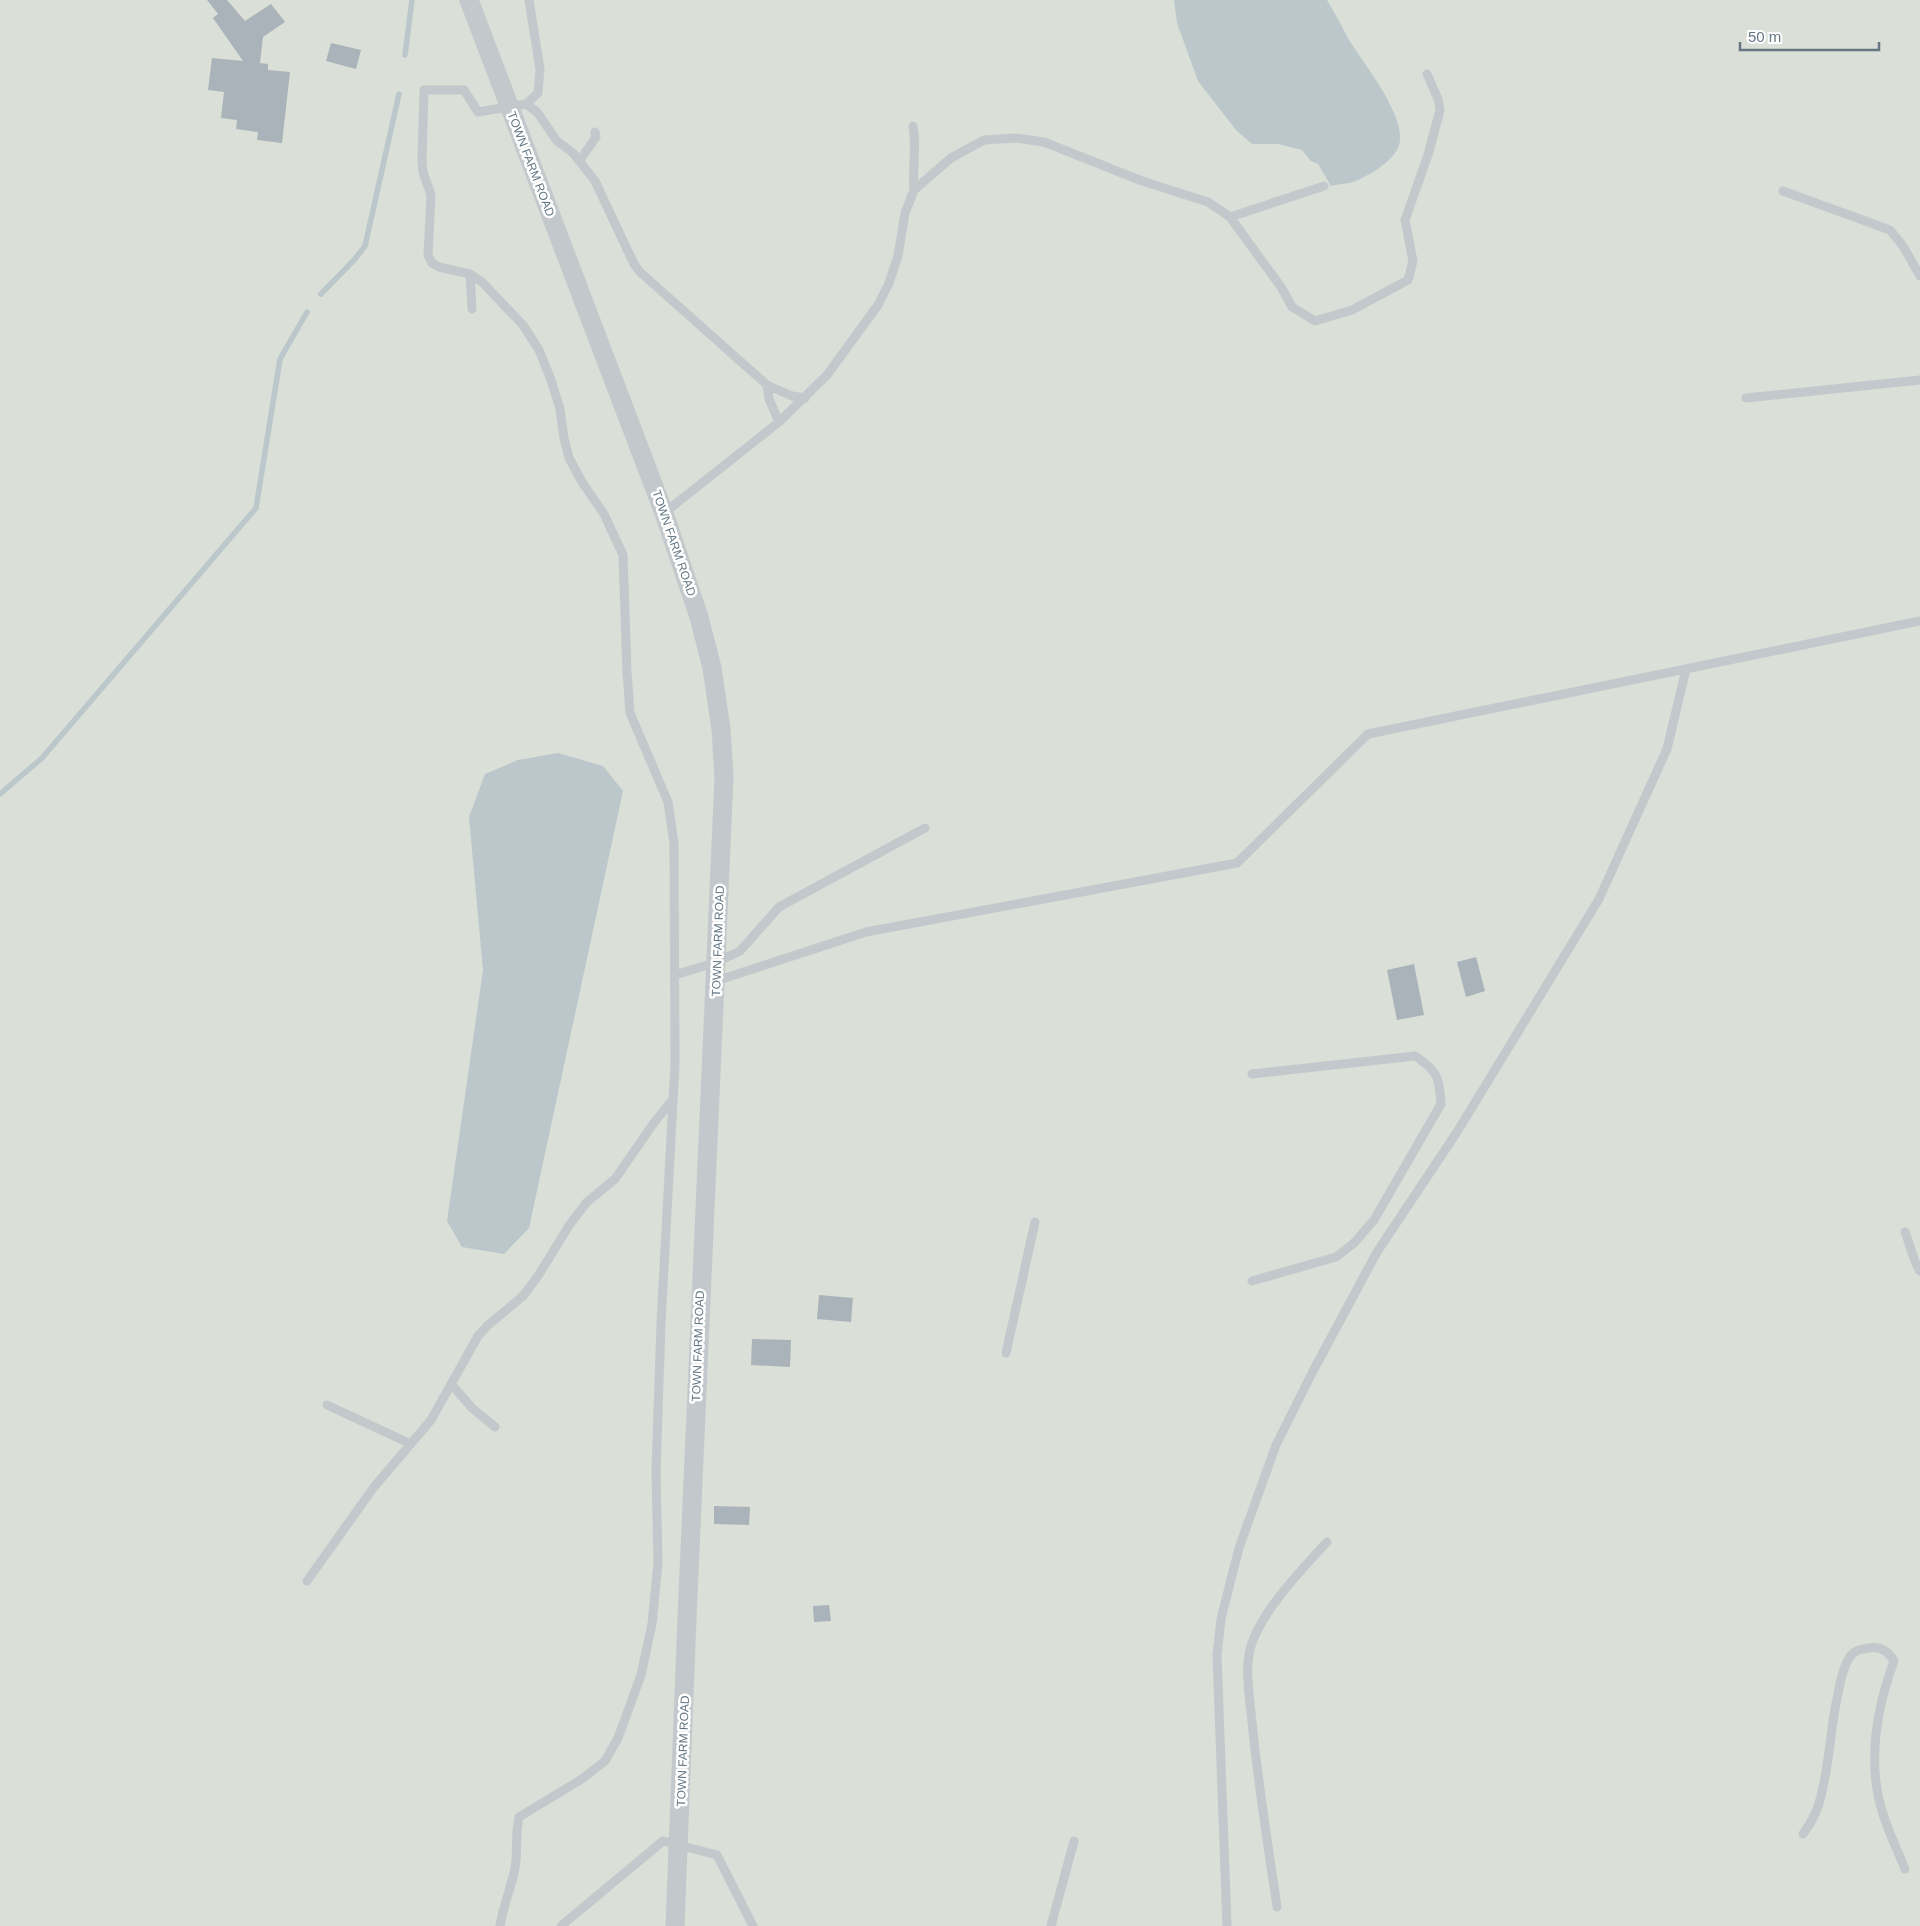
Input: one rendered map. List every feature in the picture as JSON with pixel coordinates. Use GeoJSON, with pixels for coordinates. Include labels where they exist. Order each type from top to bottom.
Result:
{"type":"FeatureCollection","features":[{"type":"Feature","properties":{"kind":"street","name":"TOWN FARM ROAD"},"geometry":{"type":"LineString","coordinates":[[469,0],[518,106],[664,513],[699,617],[712,668],[721,729],[724,777],[687,1598],[676,1926]]}},
{"type":"Feature","properties":{"kind":"lane"},"geometry":{"type":"LineString","coordinates":[[500,1926],[515,1867],[516,1829],[519,1817],[582,1779],[605,1761],[618,1738],[641,1675],[652,1624],[658,1563],[657,1431],[675,1064],[674,843],[668,802],[630,713],[626,672],[623,555],[604,514],[582,482],[569,458],[558,402],[552,380],[540,350],[523,324],[482,282],[470,274],[439,267],[432,263],[428,255],[431,195],[423,172],[422,160],[424,90],[464,90],[478,112],[518,106],[538,93],[540,69],[530,0]]}},
{"type":"Feature","properties":{"kind":"lane"},"geometry":{"type":"LineString","coordinates":[[664,513],[779,422],[806,398],[827,375],[878,305],[889,283],[898,256],[905,213],[914,190],[951,158],[984,140],[1016,138],[1044,142],[1142,181],[1208,202],[1230,217],[1281,287],[1292,306],[1315,320],[1352,310],[1408,280],[1413,261],[1405,220],[1428,155],[1440,110],[1438,99],[1427,74]]}},
{"type":"Feature","properties":{"kind":"lane"},"geometry":{"type":"LineString","coordinates":[[518,106],[537,112],[557,141],[580,160],[595,181],[634,264],[640,272],[767,385],[792,396],[806,398]]}},
{"type":"Feature","properties":{"kind":"lane"},"geometry":{"type":"LineString","coordinates":[[913,126],[916,140],[912,173],[914,190]]}},
{"type":"Feature","properties":{"kind":"lane"},"geometry":{"type":"LineString","coordinates":[[580,160],[596,137],[595,132]]}},
{"type":"Feature","properties":{"kind":"lane"},"geometry":{"type":"LineString","coordinates":[[1230,217],[1324,186]]}},
{"type":"Feature","properties":{"kind":"lane"},"geometry":{"type":"LineString","coordinates":[[1783,192],[1890,230],[1903,246],[1920,276]]}},
{"type":"Feature","properties":{"kind":"lane"},"geometry":{"type":"LineString","coordinates":[[470,274],[472,309]]}},
{"type":"Feature","properties":{"kind":"lane"},"geometry":{"type":"LineString","coordinates":[[1746,398],[1920,380]]}},
{"type":"Feature","properties":{"kind":"lane"},"geometry":{"type":"LineString","coordinates":[[767,385],[779,422]]}},
{"type":"Feature","properties":{"kind":"lane"},"geometry":{"type":"LineString","coordinates":[[716,981],[866,932],[1237,862],[1368,734],[1920,622]]}},
{"type":"Feature","properties":{"kind":"lane"},"geometry":{"type":"LineString","coordinates":[[1227,1926],[1217,1654],[1221,1619],[1239,1548],[1276,1445],[1312,1372],[1377,1252],[1457,1132],[1599,898],[1667,749],[1686,669]]}},
{"type":"Feature","properties":{"kind":"lane"},"geometry":{"type":"LineString","coordinates":[[675,975],[717,962],[740,951],[779,907],[925,828]]}},
{"type":"Feature","properties":{"kind":"lane"},"geometry":{"type":"LineString","coordinates":[[1252,1074],[1415,1056],[1432,1067],[1440,1083],[1441,1104],[1374,1220],[1354,1244],[1336,1257],[1252,1281]]}},
{"type":"Feature","properties":{"kind":"lane"},"geometry":{"type":"LineString","coordinates":[[307,1581],[374,1487],[431,1420],[478,1336],[523,1296],[538,1276],[570,1224],[588,1202],[615,1179],[673,1098]]}},
{"type":"Feature","properties":{"kind":"lane"},"geometry":{"type":"LineString","coordinates":[[1006,1353],[1035,1222]]}},
{"type":"Feature","properties":{"kind":"lane"},"geometry":{"type":"LineString","coordinates":[[1905,1232],[1913,1250],[1916,1265],[1920,1271]]}},
{"type":"Feature","properties":{"kind":"lane"},"geometry":{"type":"LineString","coordinates":[[452,1385],[472,1408],[495,1427]]}},
{"type":"Feature","properties":{"kind":"lane"},"geometry":{"type":"LineString","coordinates":[[327,1405],[411,1444]]}},
{"type":"Feature","properties":{"kind":"lane"},"geometry":{"type":"LineString","coordinates":[[1277,1907],[1259,1792],[1248,1672],[1250,1647],[1262,1623],[1289,1584],[1327,1542]]}},
{"type":"Feature","properties":{"kind":"lane"},"geometry":{"type":"LineString","coordinates":[[1804,1834],[1815,1817],[1821,1797],[1826,1773],[1832,1721],[1842,1677],[1850,1657],[1857,1650],[1876,1647],[1889,1652],[1894,1661],[1880,1709],[1873,1757],[1877,1791],[1886,1824],[1905,1869]]}},
{"type":"Feature","properties":{"kind":"lane"},"geometry":{"type":"LineString","coordinates":[[561,1926],[663,1841],[717,1856],[753,1926]]}},
{"type":"Feature","properties":{"kind":"lane"},"geometry":{"type":"LineString","coordinates":[[1052,1926],[1074,1841]]}},
{"type":"Feature","properties":{"kind":"shaded area"},"geometry":{"type":"Polygon","coordinates":[[[0,0],[1920,0],[1920,1926],[0,1926],[0,0]]]}},
{"type":"Feature","properties":{"kind":"shaded area"},"geometry":{"type":"Polygon","coordinates":[[[1174,0],[1327,0],[1349,40],[1381,89],[1395,116],[1400,141],[1394,154],[1382,166],[1367,176],[1353,182],[1331,186],[1318,164],[1311,161],[1302,150],[1278,144],[1252,144],[1236,130],[1198,81],[1177,23],[1174,0]]]}},
{"type":"Feature","properties":{"kind":"shaded area"},"geometry":{"type":"Polygon","coordinates":[[[558,753],[603,766],[623,791],[529,1228],[504,1254],[462,1247],[447,1221],[483,970],[469,817],[485,774],[518,760],[558,753]]]}},
{"type":"Feature","properties":{"kind":"building"},"geometry":{"type":"Polygon","coordinates":[[[207,0],[227,0],[245,21],[271,4],[285,22],[263,37],[260,63],[268,64],[268,70],[290,72],[282,143],[257,140],[258,132],[236,129],[237,120],[221,118],[224,92],[208,90],[212,58],[243,61],[213,18],[218,14],[207,0]]]}},
{"type":"Feature","properties":{"kind":"building"},"geometry":{"type":"Polygon","coordinates":[[[331,43],[361,50],[356,69],[326,61],[331,43]]]}},
{"type":"Feature","properties":{"kind":"building"},"geometry":{"type":"Polygon","coordinates":[[[1476,957],[1485,991],[1466,997],[1457,962],[1476,957]]]}},
{"type":"Feature","properties":{"kind":"building"},"geometry":{"type":"Polygon","coordinates":[[[1414,964],[1424,1015],[1397,1020],[1387,970],[1414,964]]]}},
{"type":"Feature","properties":{"kind":"building"},"geometry":{"type":"Polygon","coordinates":[[[819,1295],[853,1298],[851,1322],[817,1319],[819,1295]]]}},
{"type":"Feature","properties":{"kind":"building"},"geometry":{"type":"Polygon","coordinates":[[[752,1339],[791,1340],[790,1367],[751,1365],[752,1339]]]}},
{"type":"Feature","properties":{"kind":"building"},"geometry":{"type":"Polygon","coordinates":[[[714,1506],[750,1507],[749,1525],[714,1524],[714,1506]]]}},
{"type":"Feature","properties":{"kind":"building"},"geometry":{"type":"Polygon","coordinates":[[[829,1605],[831,1621],[814,1622],[813,1606],[829,1605]]]}},
{"type":"Feature","properties":{"kind":"waterway"},"geometry":{"type":"LineString","coordinates":[[405,55],[412,0]]}},
{"type":"Feature","properties":{"kind":"waterway"},"geometry":{"type":"LineString","coordinates":[[321,294],[365,246],[399,94]]}},
{"type":"Feature","properties":{"kind":"waterway"},"geometry":{"type":"LineString","coordinates":[[0,794],[42,758],[256,508],[280,359],[307,312]]}}]}
